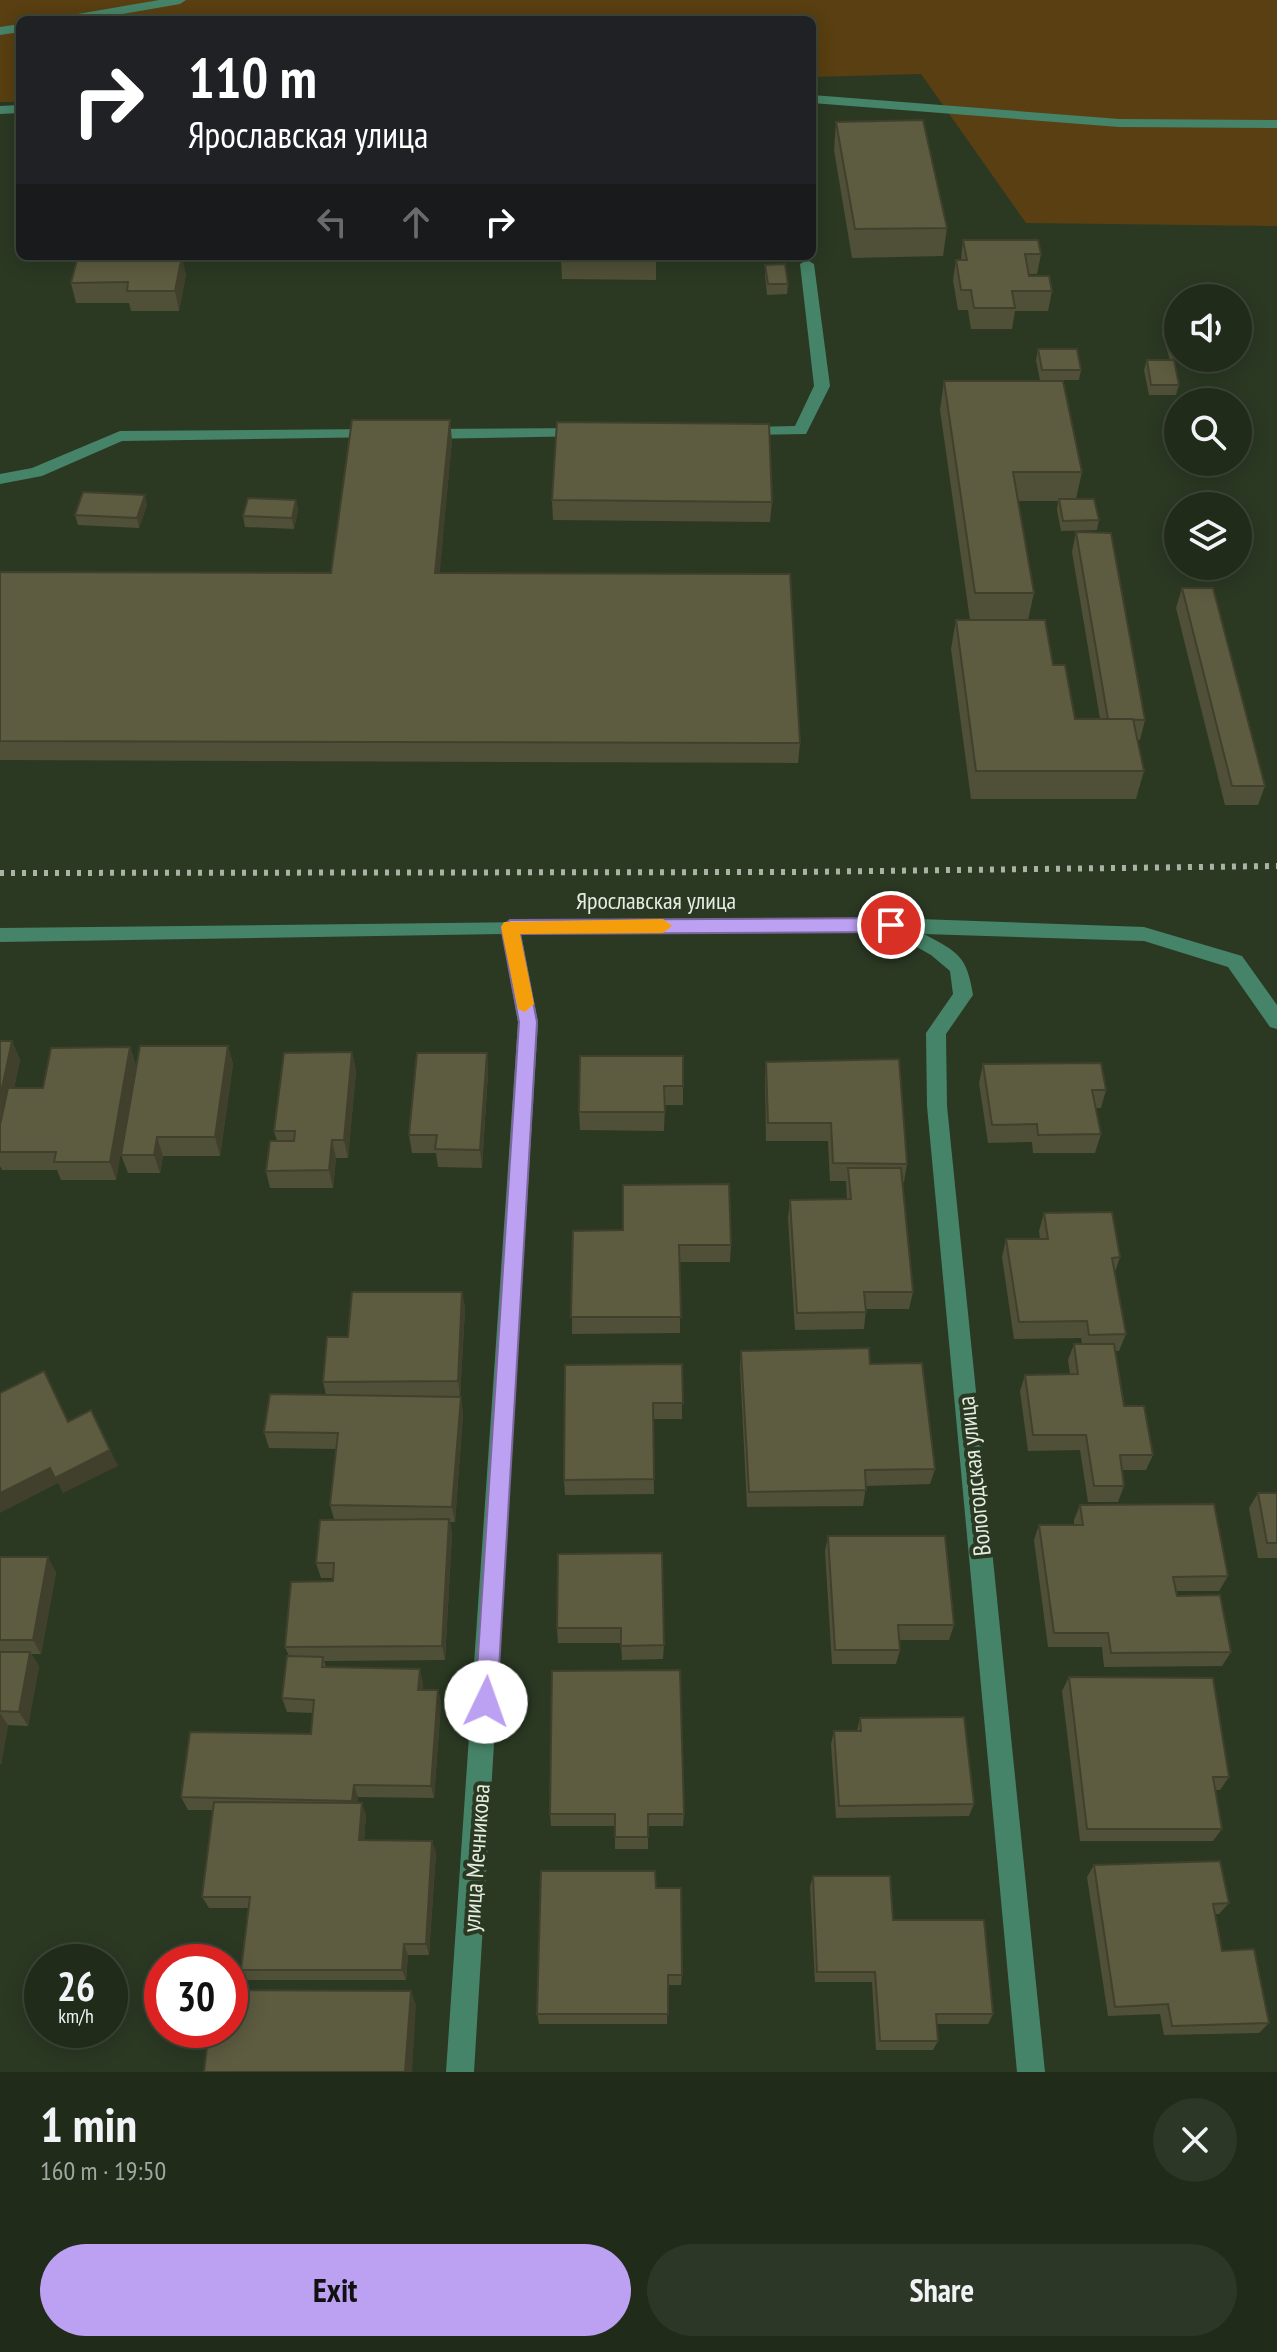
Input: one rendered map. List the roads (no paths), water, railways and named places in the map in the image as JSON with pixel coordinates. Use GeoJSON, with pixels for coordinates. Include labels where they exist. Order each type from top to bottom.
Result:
{"type":"FeatureCollection","features":[{"type":"Feature","properties":{"kind":"street"},"geometry":{"type":"LineString","coordinates":[[89,16],[180,0]]}},
{"type":"Feature","properties":{"kind":"street"},"geometry":{"type":"LineString","coordinates":[[816,99],[1119,123],[1277,124]]}},
{"type":"Feature","properties":{"kind":"street"},"geometry":{"type":"LineString","coordinates":[[721,432],[800,431],[822,386],[807,264]]}},
{"type":"Feature","properties":{"kind":"street"},"geometry":{"type":"LineString","coordinates":[[0,479],[36,472],[120,436],[594,433]]}},
{"type":"Feature","properties":{"kind":"street","name":"Ярославская улица"},"geometry":{"type":"LineString","coordinates":[[0,935],[891,925],[1144,934],[1235,961],[1277,1021]]}},
{"type":"Feature","properties":{"kind":"street","name":"Вологодская улица"},"geometry":{"type":"LineString","coordinates":[[891,925],[938,950],[959,968],[963,995],[936,1033],[937,1106],[1031,2072]]}},
{"type":"Feature","properties":{"kind":"street","name":"улица Мечникова"},"geometry":{"type":"LineString","coordinates":[[460,2072],[528,1022],[510,927]]}},
{"type":"Feature","properties":{"kind":"railway"},"geometry":{"type":"LineString","coordinates":[[0,873],[795,872],[1277,866]]}}]}
